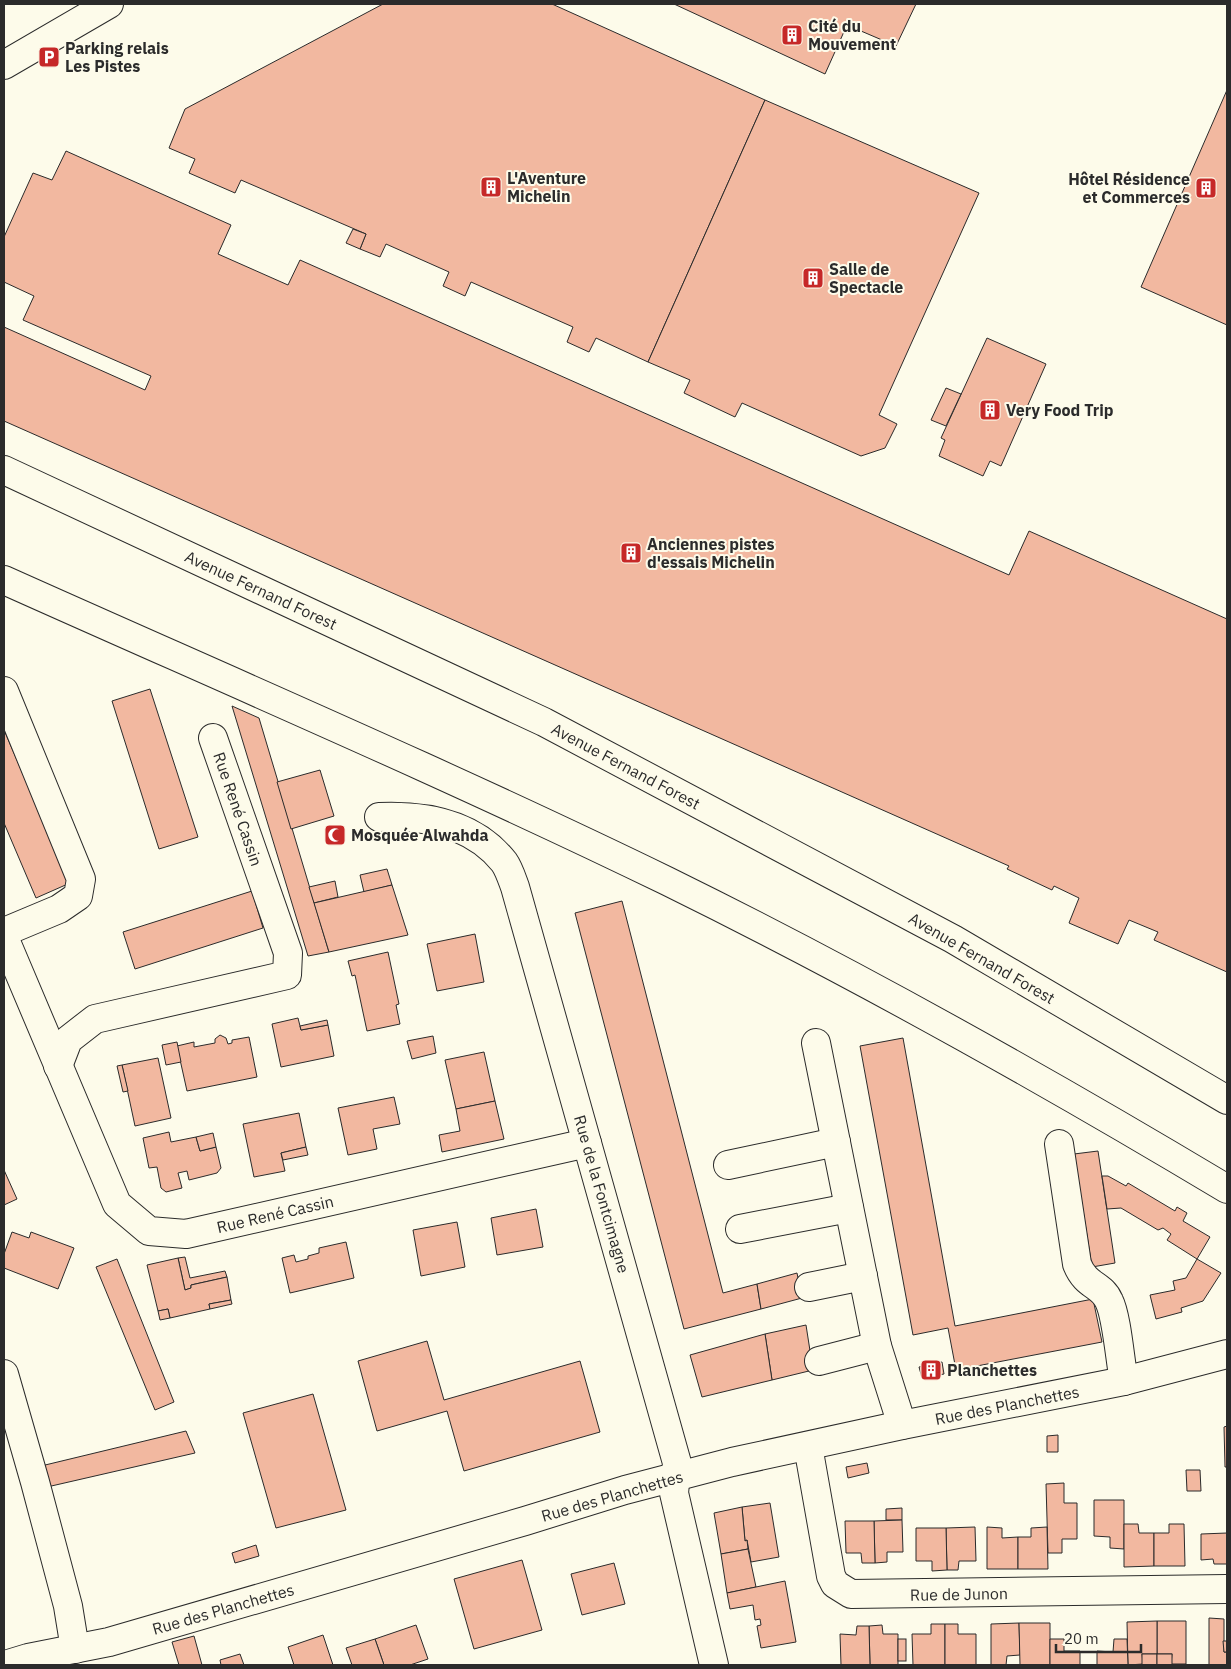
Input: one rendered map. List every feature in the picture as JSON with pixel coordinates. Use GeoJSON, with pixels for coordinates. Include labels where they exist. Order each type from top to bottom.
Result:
{"type":"FeatureCollection","features":[{"type":"Feature","properties":{"kind":"street"},"geometry":{"type":"LineString","coordinates":[[4,65],[109,4]]}},
{"type":"Feature","properties":{"kind":"street","name":"Avenue Fernand Forest"},"geometry":{"type":"LineString","coordinates":[[4,470],[544,722],[953,939],[1227,1100]]}},
{"type":"Feature","properties":{"kind":"street"},"geometry":{"type":"LineString","coordinates":[[4,580],[487,795],[669,882],[880,990],[1227,1189]]}},
{"type":"Feature","properties":{"kind":"street"},"geometry":{"type":"LineString","coordinates":[[4,691],[81,879],[78,896],[59,909],[4,932]]}},
{"type":"Feature","properties":{"kind":"street","name":"Rue René Cassin"},"geometry":{"type":"LineString","coordinates":[[58,1066],[68,1040],[95,1019],[287,975],[288,953],[213,738]]}},
{"type":"Feature","properties":{"kind":"street","name":"Rue de la Fontcimagne"},"geometry":{"type":"LineString","coordinates":[[378,817],[400,816],[445,823],[487,844],[505,864],[515,887],[677,1463],[674,1493],[714,1665]]}},
{"type":"Feature","properties":{"kind":"street","name":"Rue René Cassin"},"geometry":{"type":"LineString","coordinates":[[4,937],[117,1204],[149,1231],[186,1234],[587,1143]]}},
{"type":"Feature","properties":{"kind":"street"},"geometry":{"type":"LineString","coordinates":[[816,1043],[878,1346],[902,1425]]}},
{"type":"Feature","properties":{"kind":"street"},"geometry":{"type":"LineString","coordinates":[[728,1165],[836,1142]]}},
{"type":"Feature","properties":{"kind":"street"},"geometry":{"type":"LineString","coordinates":[[1059,1144],[1076,1264],[1088,1283],[1100,1290],[1110,1302],[1124,1381]]}},
{"type":"Feature","properties":{"kind":"street"},"geometry":{"type":"LineString","coordinates":[[740,1229],[849,1208]]}},
{"type":"Feature","properties":{"kind":"street"},"geometry":{"type":"LineString","coordinates":[[809,1287],[863,1276]]}},
{"type":"Feature","properties":{"kind":"street"},"geometry":{"type":"LineString","coordinates":[[819,1361],[878,1346]]}},
{"type":"Feature","properties":{"kind":"street","name":"Rue des Planchettes"},"geometry":{"type":"LineString","coordinates":[[5,1665],[28,1658],[109,1642],[625,1490],[732,1462],[902,1425],[1124,1381],[1227,1354]]}},
{"type":"Feature","properties":{"kind":"street"},"geometry":{"type":"LineString","coordinates":[[4,1374],[60,1578],[75,1649]]}},
{"type":"Feature","properties":{"kind":"street","name":"Rue de Junon"},"geometry":{"type":"LineString","coordinates":[[808,1446],[831,1576],[835,1584],[852,1594],[1227,1589]]}},
{"type":"Feature","properties":{"kind":"building","name":"L'Aventure Michelin"},"geometry":{"type":"Polygon","coordinates":[[[383,4],[552,4],[765,100],[648,362],[596,338],[589,352],[567,342],[573,327],[471,282],[465,296],[443,286],[449,272],[386,244],[380,257],[360,249],[366,234],[241,180],[235,193],[189,173],[195,159],[169,148],[185,109],[383,4]]]}},
{"type":"Feature","properties":{"kind":"building","name":"Cité du Mouvement"},"geometry":{"type":"Polygon","coordinates":[[[674,4],[916,4],[896,46],[847,25],[825,74],[674,4]]]}},
{"type":"Feature","properties":{"kind":"building","name":"Hôtel Résidence et Commerces"},"geometry":{"type":"Polygon","coordinates":[[[1227,90],[1227,325],[1141,287],[1227,90]]]}},
{"type":"Feature","properties":{"kind":"building","name":"Salle de Spectacle"},"geometry":{"type":"Polygon","coordinates":[[[765,100],[979,193],[879,415],[897,424],[885,448],[861,456],[742,403],[735,417],[684,393],[690,380],[648,362],[765,100]]]}},
{"type":"Feature","properties":{"kind":"building","name":"Anciennes pistes d'essais Michelin"},"geometry":{"type":"Polygon","coordinates":[[[66,151],[231,225],[218,254],[288,285],[300,260],[1009,575],[1029,531],[1227,619],[1227,972],[1154,940],[1158,932],[1129,920],[1118,944],[1069,923],[1079,898],[1054,886],[1052,890],[1007,869],[1009,866],[4,421],[4,327],[145,390],[151,376],[23,320],[34,296],[4,282],[4,237],[33,173],[52,180],[66,151]]]}},
{"type":"Feature","properties":{"kind":"building"},"geometry":{"type":"Polygon","coordinates":[[[353,229],[366,234],[360,249],[346,243],[353,229]]]}},
{"type":"Feature","properties":{"kind":"building","name":"Very Food Trip"},"geometry":{"type":"Polygon","coordinates":[[[987,338],[1046,364],[1001,466],[990,461],[983,476],[939,456],[945,440],[941,438],[987,338]]]}},
{"type":"Feature","properties":{"kind":"building"},"geometry":{"type":"Polygon","coordinates":[[[946,388],[961,394],[946,426],[931,420],[946,388]]]}},
{"type":"Feature","properties":{"kind":"building"},"geometry":{"type":"Polygon","coordinates":[[[150,689],[198,837],[159,849],[112,701],[150,689]]]}},
{"type":"Feature","properties":{"kind":"building"},"geometry":{"type":"Polygon","coordinates":[[[232,706],[259,718],[329,952],[308,956],[232,706]]]}},
{"type":"Feature","properties":{"kind":"building"},"geometry":{"type":"Polygon","coordinates":[[[4,730],[70,883],[36,898],[4,823],[4,730]]]}},
{"type":"Feature","properties":{"kind":"building"},"geometry":{"type":"Polygon","coordinates":[[[320,770],[334,816],[291,829],[277,782],[320,770]]]}},
{"type":"Feature","properties":{"kind":"building"},"geometry":{"type":"Polygon","coordinates":[[[387,869],[392,885],[364,892],[360,875],[387,869]]]}},
{"type":"Feature","properties":{"kind":"building"},"geometry":{"type":"Polygon","coordinates":[[[335,881],[338,897],[314,903],[309,887],[335,881]]]}},
{"type":"Feature","properties":{"kind":"building"},"geometry":{"type":"Polygon","coordinates":[[[392,885],[408,935],[329,952],[314,903],[392,885]]]}},
{"type":"Feature","properties":{"kind":"building"},"geometry":{"type":"Polygon","coordinates":[[[252,891],[263,928],[135,969],[123,932],[252,891]]]}},
{"type":"Feature","properties":{"kind":"building"},"geometry":{"type":"Polygon","coordinates":[[[622,901],[723,1293],[757,1284],[761,1309],[684,1329],[575,913],[622,901]]]}},
{"type":"Feature","properties":{"kind":"building"},"geometry":{"type":"Polygon","coordinates":[[[475,934],[484,982],[437,991],[427,944],[475,934]]]}},
{"type":"Feature","properties":{"kind":"building"},"geometry":{"type":"Polygon","coordinates":[[[388,952],[399,1004],[396,1005],[400,1024],[367,1031],[355,975],[352,976],[348,961],[388,952]]]}},
{"type":"Feature","properties":{"kind":"building"},"geometry":{"type":"Polygon","coordinates":[[[298,1018],[301,1030],[328,1025],[334,1056],[281,1067],[272,1024],[298,1018]]]}},
{"type":"Feature","properties":{"kind":"building"},"geometry":{"type":"Polygon","coordinates":[[[327,1020],[328,1025],[301,1030],[300,1026],[327,1020]]]}},
{"type":"Feature","properties":{"kind":"building"},"geometry":{"type":"Polygon","coordinates":[[[220,1035],[226,1038],[228,1044],[232,1043],[232,1040],[249,1037],[257,1077],[187,1091],[177,1046],[194,1042],[194,1047],[215,1043],[215,1039],[220,1035]]]}},
{"type":"Feature","properties":{"kind":"building"},"geometry":{"type":"Polygon","coordinates":[[[433,1036],[436,1053],[412,1059],[407,1041],[433,1036]]]}},
{"type":"Feature","properties":{"kind":"building"},"geometry":{"type":"Polygon","coordinates":[[[903,1038],[955,1326],[1093,1299],[1102,1342],[956,1370],[948,1328],[913,1335],[860,1046],[903,1038]]]}},
{"type":"Feature","properties":{"kind":"building"},"geometry":{"type":"Polygon","coordinates":[[[177,1042],[181,1062],[166,1065],[162,1045],[177,1042]]]}},
{"type":"Feature","properties":{"kind":"building"},"geometry":{"type":"Polygon","coordinates":[[[484,1052],[495,1101],[456,1109],[445,1060],[484,1052]]]}},
{"type":"Feature","properties":{"kind":"building"},"geometry":{"type":"Polygon","coordinates":[[[158,1058],[171,1118],[135,1126],[122,1065],[158,1058]]]}},
{"type":"Feature","properties":{"kind":"building"},"geometry":{"type":"Polygon","coordinates":[[[122,1065],[128,1091],[123,1092],[117,1066],[122,1065]]]}},
{"type":"Feature","properties":{"kind":"building"},"geometry":{"type":"Polygon","coordinates":[[[394,1097],[400,1124],[373,1129],[377,1149],[348,1155],[338,1108],[394,1097]]]}},
{"type":"Feature","properties":{"kind":"building"},"geometry":{"type":"Polygon","coordinates":[[[495,1101],[504,1139],[442,1152],[439,1135],[460,1131],[456,1109],[495,1101]]]}},
{"type":"Feature","properties":{"kind":"building"},"geometry":{"type":"Polygon","coordinates":[[[299,1113],[306,1147],[281,1153],[285,1171],[254,1177],[243,1124],[299,1113]]]}},
{"type":"Feature","properties":{"kind":"building"},"geometry":{"type":"Polygon","coordinates":[[[169,1132],[171,1142],[196,1137],[200,1151],[216,1147],[221,1168],[217,1173],[189,1180],[187,1171],[178,1173],[182,1188],[166,1192],[161,1188],[157,1167],[149,1168],[143,1138],[169,1132]]]}},
{"type":"Feature","properties":{"kind":"building"},"geometry":{"type":"Polygon","coordinates":[[[213,1133],[216,1147],[200,1151],[196,1137],[213,1133]]]}},
{"type":"Feature","properties":{"kind":"building"},"geometry":{"type":"Polygon","coordinates":[[[306,1147],[308,1155],[283,1160],[281,1153],[306,1147]]]}},
{"type":"Feature","properties":{"kind":"building"},"geometry":{"type":"Polygon","coordinates":[[[1098,1151],[1115,1263],[1092,1267],[1074,1154],[1098,1151]]]}},
{"type":"Feature","properties":{"kind":"building"},"geometry":{"type":"Polygon","coordinates":[[[4,1170],[17,1199],[4,1205],[4,1170]]]}},
{"type":"Feature","properties":{"kind":"building"},"geometry":{"type":"Polygon","coordinates":[[[1102,1176],[1108,1176],[1126,1186],[1128,1183],[1175,1211],[1177,1207],[1187,1213],[1183,1221],[1210,1237],[1197,1259],[1167,1240],[1171,1234],[1163,1228],[1158,1230],[1121,1208],[1107,1209],[1102,1176]]]}},
{"type":"Feature","properties":{"kind":"building"},"geometry":{"type":"Polygon","coordinates":[[[536,1209],[543,1247],[497,1255],[491,1218],[536,1209]]]}},
{"type":"Feature","properties":{"kind":"building"},"geometry":{"type":"Polygon","coordinates":[[[457,1222],[465,1267],[421,1276],[413,1230],[457,1222]]]}},
{"type":"Feature","properties":{"kind":"building"},"geometry":{"type":"Polygon","coordinates":[[[12,1232],[29,1238],[31,1232],[74,1248],[58,1289],[4,1268],[4,1254],[12,1232]]]}},
{"type":"Feature","properties":{"kind":"building"},"geometry":{"type":"Polygon","coordinates":[[[346,1242],[354,1278],[290,1293],[282,1258],[294,1255],[296,1262],[308,1259],[308,1256],[319,1253],[319,1248],[346,1242]]]}},
{"type":"Feature","properties":{"kind":"building"},"geometry":{"type":"Polygon","coordinates":[[[185,1257],[190,1278],[225,1271],[227,1277],[191,1285],[191,1288],[185,1290],[178,1258],[185,1257]]]}},
{"type":"Feature","properties":{"kind":"building"},"geometry":{"type":"Polygon","coordinates":[[[178,1258],[185,1290],[191,1288],[191,1285],[227,1277],[231,1300],[209,1304],[210,1309],[170,1318],[168,1309],[158,1311],[147,1265],[178,1258]]]}},
{"type":"Feature","properties":{"kind":"building"},"geometry":{"type":"Polygon","coordinates":[[[117,1259],[174,1402],[155,1410],[96,1267],[117,1259]]]}},
{"type":"Feature","properties":{"kind":"building"},"geometry":{"type":"Polygon","coordinates":[[[1197,1259],[1221,1273],[1203,1301],[1181,1308],[1182,1312],[1156,1319],[1150,1295],[1175,1290],[1173,1281],[1186,1278],[1197,1259]]]}},
{"type":"Feature","properties":{"kind":"building"},"geometry":{"type":"Polygon","coordinates":[[[797,1273],[802,1298],[761,1309],[757,1284],[797,1273]]]}},
{"type":"Feature","properties":{"kind":"building"},"geometry":{"type":"Polygon","coordinates":[[[231,1300],[232,1304],[210,1309],[209,1304],[231,1300]]]}},
{"type":"Feature","properties":{"kind":"building"},"geometry":{"type":"Polygon","coordinates":[[[168,1309],[170,1318],[160,1320],[158,1311],[168,1309]]]}},
{"type":"Feature","properties":{"kind":"building"},"geometry":{"type":"Polygon","coordinates":[[[806,1325],[813,1370],[772,1380],[765,1334],[806,1325]]]}},
{"type":"Feature","properties":{"kind":"building"},"geometry":{"type":"Polygon","coordinates":[[[765,1334],[772,1380],[702,1397],[690,1355],[765,1334]]]}},
{"type":"Feature","properties":{"kind":"building"},"geometry":{"type":"Polygon","coordinates":[[[427,1341],[444,1400],[580,1361],[600,1432],[464,1471],[447,1411],[377,1431],[358,1361],[427,1341]]]}},
{"type":"Feature","properties":{"kind":"building","name":"Planchettes"},"geometry":{"type":"Polygon","coordinates":[[[942,1362],[944,1374],[922,1378],[919,1367],[942,1362]]]}},
{"type":"Feature","properties":{"kind":"building"},"geometry":{"type":"Polygon","coordinates":[[[313,1394],[346,1510],[276,1528],[243,1413],[313,1394]]]}},
{"type":"Feature","properties":{"kind":"building"},"geometry":{"type":"Polygon","coordinates":[[[1227,1426],[1227,1467],[1225,1467],[1224,1427],[1227,1426]]]}},
{"type":"Feature","properties":{"kind":"building"},"geometry":{"type":"Polygon","coordinates":[[[186,1431],[195,1453],[47,1487],[41,1466],[186,1431]]]}},
{"type":"Feature","properties":{"kind":"building"},"geometry":{"type":"Polygon","coordinates":[[[1058,1435],[1058,1452],[1047,1452],[1047,1436],[1058,1435]]]}},
{"type":"Feature","properties":{"kind":"building"},"geometry":{"type":"Polygon","coordinates":[[[867,1463],[869,1473],[848,1478],[846,1467],[867,1463]]]}},
{"type":"Feature","properties":{"kind":"building"},"geometry":{"type":"Polygon","coordinates":[[[1186,1470],[1200,1470],[1201,1491],[1187,1491],[1186,1470]]]}},
{"type":"Feature","properties":{"kind":"building"},"geometry":{"type":"Polygon","coordinates":[[[1064,1483],[1064,1503],[1077,1503],[1077,1539],[1062,1539],[1062,1553],[1048,1553],[1046,1484],[1064,1483]]]}},
{"type":"Feature","properties":{"kind":"building"},"geometry":{"type":"Polygon","coordinates":[[[1094,1500],[1124,1500],[1124,1549],[1110,1548],[1110,1537],[1094,1536],[1094,1500]]]}},
{"type":"Feature","properties":{"kind":"building"},"geometry":{"type":"Polygon","coordinates":[[[770,1503],[779,1557],[751,1562],[747,1540],[745,1541],[742,1507],[770,1503]]]}},
{"type":"Feature","properties":{"kind":"building"},"geometry":{"type":"Polygon","coordinates":[[[742,1507],[745,1541],[747,1540],[748,1549],[721,1554],[714,1513],[742,1507]]]}},
{"type":"Feature","properties":{"kind":"building"},"geometry":{"type":"Polygon","coordinates":[[[902,1508],[902,1520],[886,1520],[886,1509],[902,1508]]]}},
{"type":"Feature","properties":{"kind":"building"},"geometry":{"type":"Polygon","coordinates":[[[902,1520],[903,1552],[887,1552],[887,1562],[875,1563],[874,1521],[902,1520]]]}},
{"type":"Feature","properties":{"kind":"building"},"geometry":{"type":"Polygon","coordinates":[[[845,1521],[874,1521],[875,1563],[862,1563],[861,1553],[846,1553],[845,1521]]]}},
{"type":"Feature","properties":{"kind":"building"},"geometry":{"type":"Polygon","coordinates":[[[1124,1524],[1138,1524],[1139,1533],[1154,1533],[1154,1566],[1124,1567],[1124,1524]]]}},
{"type":"Feature","properties":{"kind":"building"},"geometry":{"type":"Polygon","coordinates":[[[1169,1524],[1184,1524],[1185,1566],[1154,1566],[1154,1533],[1169,1533],[1169,1524]]]}},
{"type":"Feature","properties":{"kind":"building"},"geometry":{"type":"Polygon","coordinates":[[[975,1527],[976,1561],[959,1561],[958,1570],[947,1570],[946,1528],[975,1527]]]}},
{"type":"Feature","properties":{"kind":"building"},"geometry":{"type":"Polygon","coordinates":[[[987,1527],[1002,1528],[1002,1538],[1018,1537],[1018,1569],[987,1569],[987,1527]]]}},
{"type":"Feature","properties":{"kind":"building"},"geometry":{"type":"Polygon","coordinates":[[[1047,1527],[1048,1569],[1018,1569],[1018,1537],[1031,1537],[1031,1528],[1047,1527]]]}},
{"type":"Feature","properties":{"kind":"building"},"geometry":{"type":"Polygon","coordinates":[[[916,1528],[946,1528],[947,1570],[932,1571],[932,1561],[916,1561],[916,1528]]]}},
{"type":"Feature","properties":{"kind":"building"},"geometry":{"type":"Polygon","coordinates":[[[1227,1533],[1227,1564],[1214,1564],[1213,1559],[1201,1560],[1201,1534],[1227,1533]]]}},
{"type":"Feature","properties":{"kind":"building"},"geometry":{"type":"Polygon","coordinates":[[[256,1545],[259,1556],[235,1563],[232,1553],[256,1545]]]}},
{"type":"Feature","properties":{"kind":"building"},"geometry":{"type":"Polygon","coordinates":[[[748,1549],[756,1587],[727,1593],[721,1554],[748,1549]]]}},
{"type":"Feature","properties":{"kind":"building"},"geometry":{"type":"Polygon","coordinates":[[[522,1560],[542,1630],[474,1649],[454,1579],[522,1560]]]}},
{"type":"Feature","properties":{"kind":"building"},"geometry":{"type":"Polygon","coordinates":[[[614,1563],[625,1604],[582,1615],[571,1574],[614,1563]]]}},
{"type":"Feature","properties":{"kind":"building"},"geometry":{"type":"Polygon","coordinates":[[[785,1581],[796,1642],[761,1648],[757,1626],[761,1625],[760,1619],[755,1620],[753,1605],[730,1609],[727,1593],[785,1581]]]}},
{"type":"Feature","properties":{"kind":"building"},"geometry":{"type":"Polygon","coordinates":[[[1209,1618],[1224,1619],[1224,1652],[1227,1652],[1227,1665],[1209,1665],[1209,1618]]]}},
{"type":"Feature","properties":{"kind":"building"},"geometry":{"type":"Polygon","coordinates":[[[1157,1621],[1186,1621],[1186,1664],[1171,1664],[1172,1654],[1157,1654],[1157,1621]]]}},
{"type":"Feature","properties":{"kind":"building"},"geometry":{"type":"Polygon","coordinates":[[[1157,1621],[1157,1654],[1142,1654],[1143,1664],[1128,1665],[1127,1622],[1157,1621]]]}},
{"type":"Feature","properties":{"kind":"building"},"geometry":{"type":"Polygon","coordinates":[[[1019,1623],[1020,1655],[1007,1656],[1006,1665],[991,1665],[991,1624],[1019,1623]]]}},
{"type":"Feature","properties":{"kind":"building"},"geometry":{"type":"Polygon","coordinates":[[[1019,1623],[1050,1623],[1050,1665],[1020,1665],[1019,1623]]]}},
{"type":"Feature","properties":{"kind":"building"},"geometry":{"type":"Polygon","coordinates":[[[931,1624],[945,1624],[945,1665],[913,1665],[912,1634],[931,1634],[931,1624]]]}},
{"type":"Feature","properties":{"kind":"building"},"geometry":{"type":"Polygon","coordinates":[[[945,1624],[958,1624],[958,1634],[976,1634],[976,1665],[945,1665],[945,1624]]]}},
{"type":"Feature","properties":{"kind":"building"},"geometry":{"type":"Polygon","coordinates":[[[416,1625],[428,1659],[410,1665],[384,1665],[375,1639],[416,1625]]]}},
{"type":"Feature","properties":{"kind":"building"},"geometry":{"type":"Polygon","coordinates":[[[882,1625],[883,1634],[898,1634],[898,1665],[870,1665],[869,1626],[882,1625]]]}},
{"type":"Feature","properties":{"kind":"building"},"geometry":{"type":"Polygon","coordinates":[[[857,1626],[869,1626],[870,1665],[841,1665],[840,1634],[856,1635],[857,1626]]]}},
{"type":"Feature","properties":{"kind":"building"},"geometry":{"type":"Polygon","coordinates":[[[323,1635],[333,1665],[294,1665],[288,1647],[323,1635]]]}},
{"type":"Feature","properties":{"kind":"building"},"geometry":{"type":"Polygon","coordinates":[[[194,1636],[202,1665],[179,1665],[172,1642],[194,1636]]]}},
{"type":"Feature","properties":{"kind":"building"},"geometry":{"type":"Polygon","coordinates":[[[375,1639],[384,1665],[352,1665],[346,1648],[375,1639]]]}},
{"type":"Feature","properties":{"kind":"building"},"geometry":{"type":"Polygon","coordinates":[[[898,1639],[906,1639],[906,1661],[898,1661],[898,1639]]]}},
{"type":"Feature","properties":{"kind":"building"},"geometry":{"type":"Polygon","coordinates":[[[1050,1639],[1064,1639],[1064,1651],[1080,1651],[1080,1665],[1050,1665],[1050,1639]]]}},
{"type":"Feature","properties":{"kind":"building"},"geometry":{"type":"Polygon","coordinates":[[[1114,1639],[1127,1639],[1128,1665],[1097,1665],[1097,1651],[1113,1652],[1114,1639]]]}},
{"type":"Feature","properties":{"kind":"building"},"geometry":{"type":"Polygon","coordinates":[[[1223,1641],[1227,1641],[1227,1652],[1224,1652],[1223,1641]]]}},
{"type":"Feature","properties":{"kind":"building"},"geometry":{"type":"Polygon","coordinates":[[[240,1654],[244,1665],[221,1665],[220,1660],[240,1654]]]}},
{"type":"Feature","properties":{"kind":"building"},"geometry":{"type":"Polygon","coordinates":[[[1142,1654],[1157,1654],[1157,1665],[1142,1665],[1142,1654]]]}},
{"type":"Feature","properties":{"kind":"building"},"geometry":{"type":"Polygon","coordinates":[[[1157,1654],[1172,1654],[1172,1665],[1157,1665],[1157,1654]]]}},
{"type":"Feature","properties":{"kind":"place","name":"Cité du Mouvement"},"geometry":{"type":"Point","coordinates":[792,35]}},
{"type":"Feature","properties":{"kind":"place","name":"Parking relais Les Pistes"},"geometry":{"type":"Point","coordinates":[49,57]}},
{"type":"Feature","properties":{"kind":"place","name":"L'Aventure Michelin"},"geometry":{"type":"Point","coordinates":[491,187]}},
{"type":"Feature","properties":{"kind":"place","name":"Hôtel Résidence et Commerces"},"geometry":{"type":"Point","coordinates":[1206,188]}},
{"type":"Feature","properties":{"kind":"place","name":"Salle de Spectacle"},"geometry":{"type":"Point","coordinates":[813,278]}},
{"type":"Feature","properties":{"kind":"place","name":"Very Food Trip"},"geometry":{"type":"Point","coordinates":[990,410]}},
{"type":"Feature","properties":{"kind":"place","name":"Anciennes pistes d'essais Michelin"},"geometry":{"type":"Point","coordinates":[631,553]}},
{"type":"Feature","properties":{"kind":"place","name":"Mosquée Alwahda"},"geometry":{"type":"Point","coordinates":[335,835]}},
{"type":"Feature","properties":{"kind":"place","name":"Planchettes"},"geometry":{"type":"Point","coordinates":[931,1370]}}]}
